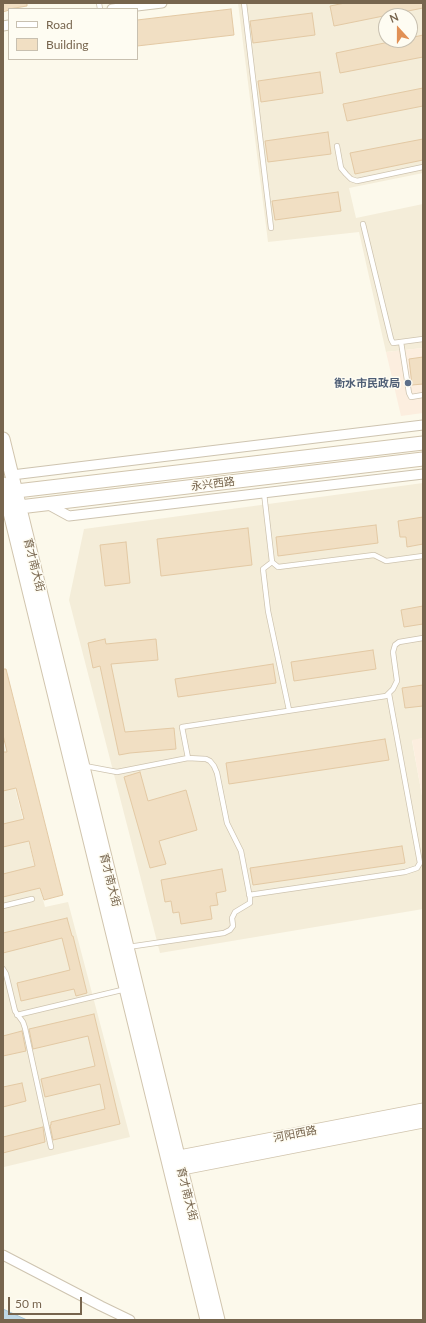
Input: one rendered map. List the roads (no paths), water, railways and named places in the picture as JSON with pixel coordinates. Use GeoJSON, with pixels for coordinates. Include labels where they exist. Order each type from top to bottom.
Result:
{"type":"FeatureCollection","features":[{"type":"Feature","properties":{"kind":"main road","name":"育才南大街"},"geometry":{"type":"LineString","coordinates":[[3,439],[10,508],[126,989],[218,1320]]}},
{"type":"Feature","properties":{"kind":"main road","name":"永兴西路"},"geometry":{"type":"LineString","coordinates":[[8,487],[423,444]]}},
{"type":"Feature","properties":{"kind":"main road","name":"永兴西路"},"geometry":{"type":"LineString","coordinates":[[10,508],[423,459]]}},
{"type":"Feature","properties":{"kind":"main road","name":"育才南大街"},"geometry":{"type":"LineString","coordinates":[[10,508],[83,766],[127,947],[207,1320]]}},
{"type":"Feature","properties":{"kind":"main road","name":"河阳西路"},"geometry":{"type":"LineString","coordinates":[[174,1164],[423,1110]]}},
{"type":"Feature","properties":{"kind":"main road","name":"河阳西路"},"geometry":{"type":"LineString","coordinates":[[174,1164],[423,1121]]}},
{"type":"Feature","properties":{"kind":"street"},"geometry":{"type":"LineString","coordinates":[[120,8],[162,3]]}},
{"type":"Feature","properties":{"kind":"street"},"geometry":{"type":"LineString","coordinates":[[8,487],[423,425]]}},
{"type":"Feature","properties":{"kind":"street"},"geometry":{"type":"LineString","coordinates":[[45,504],[69,516],[423,474]]}},
{"type":"Feature","properties":{"kind":"street"},"geometry":{"type":"LineString","coordinates":[[3,1255],[130,1320]]}},
{"type":"Feature","properties":{"kind":"lane"},"geometry":{"type":"LineString","coordinates":[[244,3],[271,228]]}},
{"type":"Feature","properties":{"kind":"lane"},"geometry":{"type":"LineString","coordinates":[[337,146],[342,168],[351,179],[357,181],[423,167]]}},
{"type":"Feature","properties":{"kind":"lane"},"geometry":{"type":"LineString","coordinates":[[363,224],[393,343],[423,339]]}},
{"type":"Feature","properties":{"kind":"lane"},"geometry":{"type":"LineString","coordinates":[[401,342],[409,393],[411,397],[423,395]]}},
{"type":"Feature","properties":{"kind":"lane"},"geometry":{"type":"LineString","coordinates":[[264,493],[272,562],[278,567],[374,555],[386,561],[423,556]]}},
{"type":"Feature","properties":{"kind":"lane"},"geometry":{"type":"LineString","coordinates":[[272,562],[263,569],[268,611],[289,710]]}},
{"type":"Feature","properties":{"kind":"lane"},"geometry":{"type":"LineString","coordinates":[[188,758],[182,727],[383,697],[389,694],[397,681],[394,652],[395,645],[399,642],[423,638]]}},
{"type":"Feature","properties":{"kind":"lane"},"geometry":{"type":"LineString","coordinates":[[250,895],[405,872],[417,868],[420,863],[389,694]]}},
{"type":"Feature","properties":{"kind":"lane"},"geometry":{"type":"LineString","coordinates":[[83,766],[117,772],[188,758],[206,759],[210,761],[214,766],[216,773],[227,823],[241,851],[250,895],[250,903],[236,912],[232,918],[233,926],[230,930],[224,933],[127,947]]}},
{"type":"Feature","properties":{"kind":"lane"},"geometry":{"type":"LineString","coordinates":[[3,906],[32,899]]}},
{"type":"Feature","properties":{"kind":"lane"},"geometry":{"type":"LineString","coordinates":[[3,968],[6,974],[15,1011],[26,1028],[51,1147]]}},
{"type":"Feature","properties":{"kind":"lane"},"geometry":{"type":"LineString","coordinates":[[17,1014],[126,989]]}},
{"type":"Feature","properties":{"kind":"water"},"geometry":{"type":"Polygon","coordinates":[[[3,1309],[27,1320],[3,1320],[3,1309]]]}},
{"type":"Feature","properties":{"kind":"place","name":"衡水市民政局"},"geometry":{"type":"Point","coordinates":[408,383]}}]}
